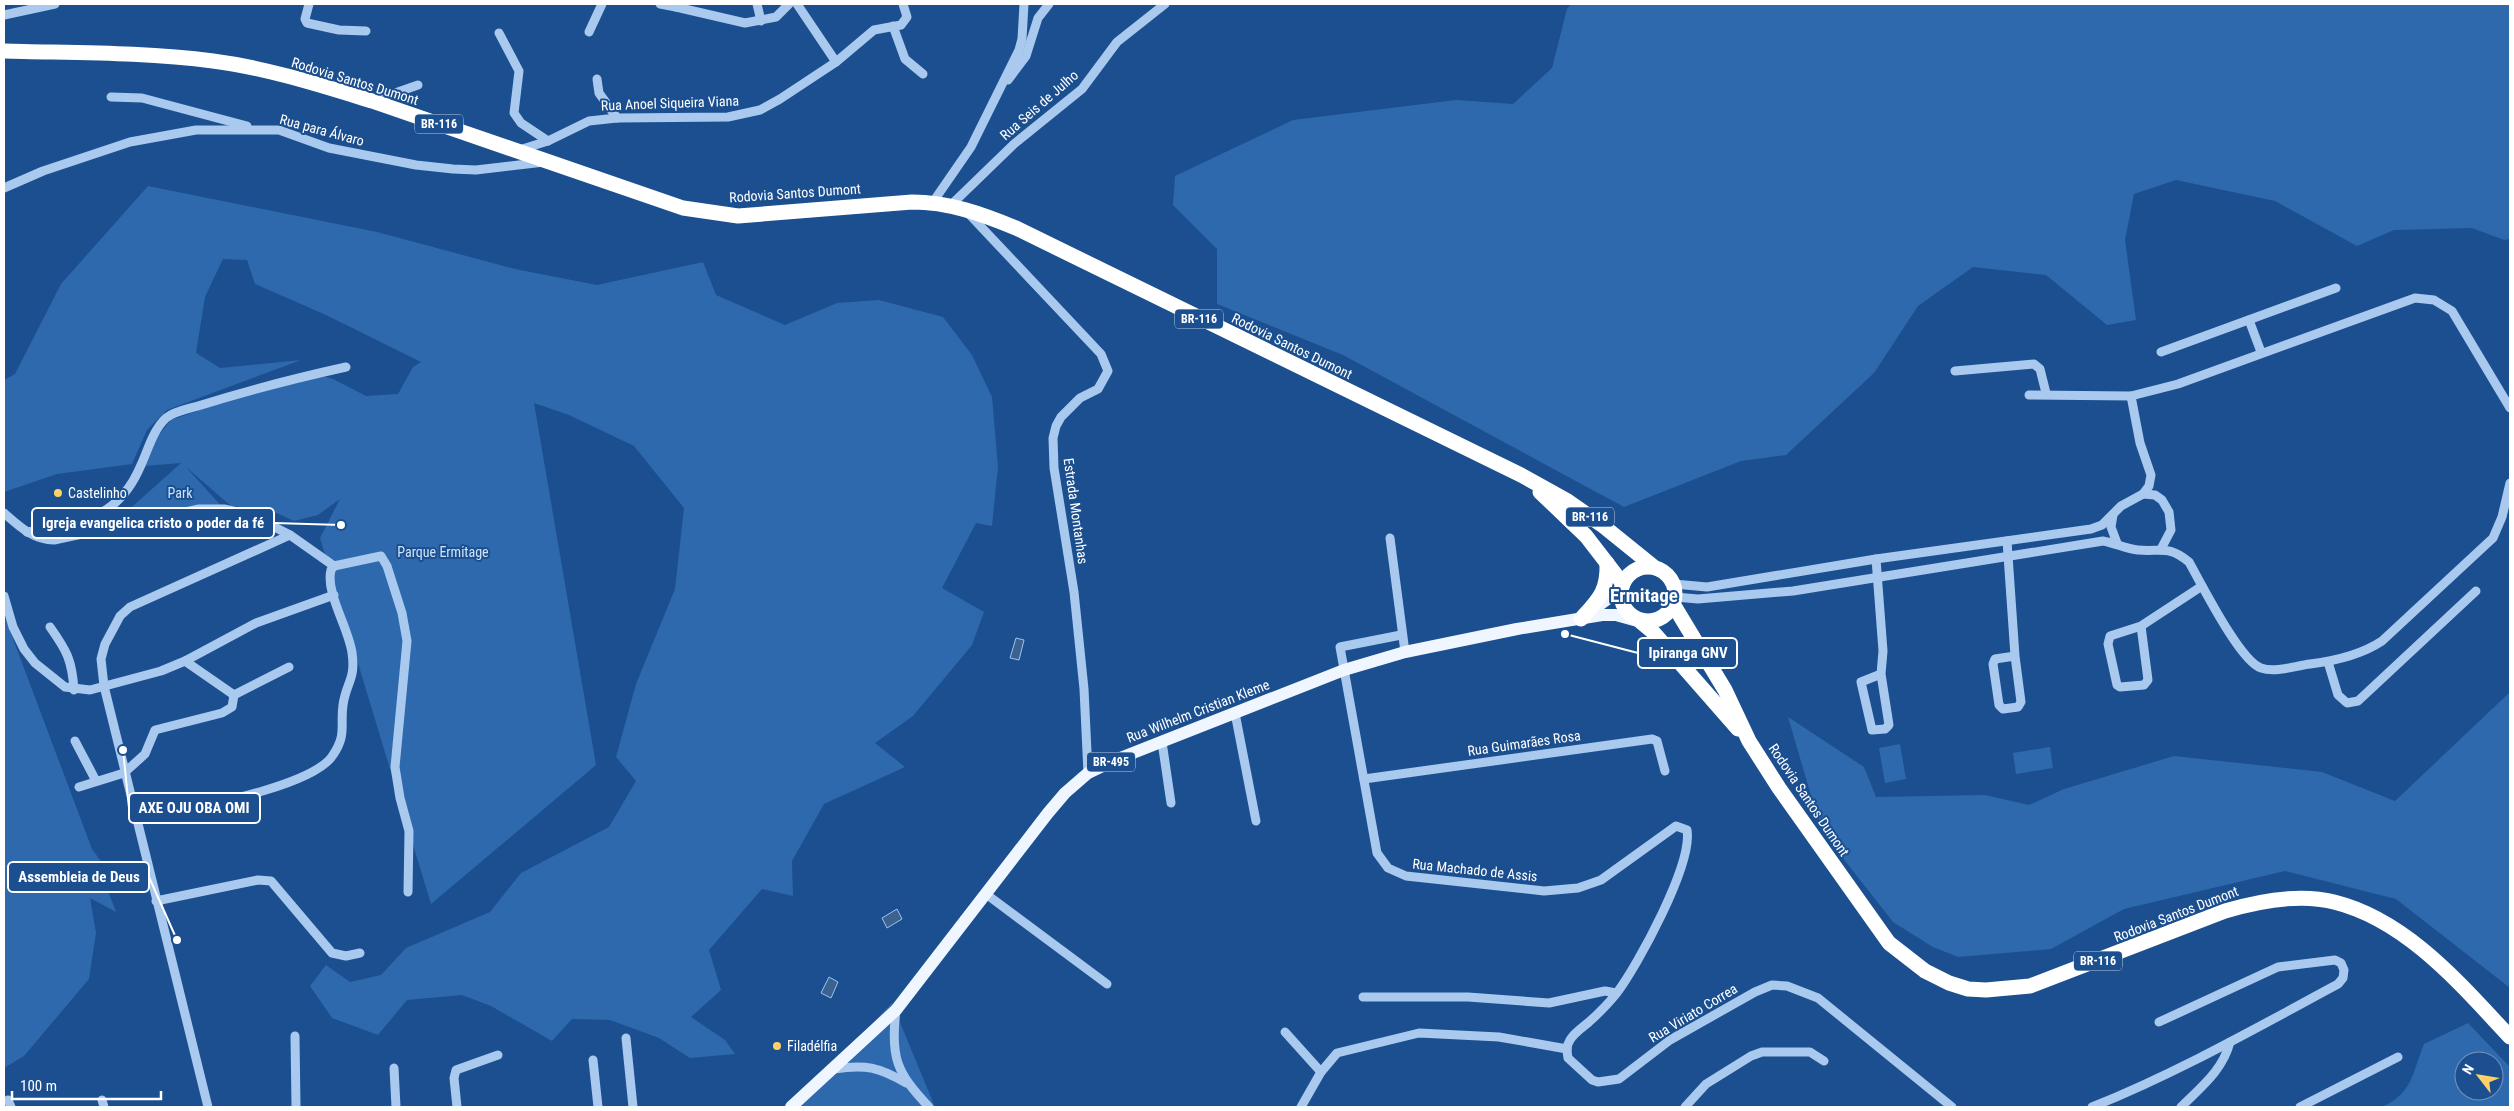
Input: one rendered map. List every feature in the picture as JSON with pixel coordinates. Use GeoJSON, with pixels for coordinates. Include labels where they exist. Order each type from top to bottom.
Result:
{"type":"FeatureCollection","features":[{"type":"Feature","properties":{"kind":"highway","name":"Rodovia Santos Dumont"},"geometry":{"type":"LineString","coordinates":[[4,52],[178,57],[216,61],[324,86],[516,151],[552,161],[683,208],[717,214],[738,216],[867,204],[933,202],[965,210],[1016,228],[1521,474]]}},
{"type":"Feature","properties":{"kind":"highway","name":"BR-116"},"geometry":{"type":"LineString","coordinates":[[1521,474],[1586,536],[1621,587],[1619,597],[1624,609],[1653,632],[1749,741]]}},
{"type":"Feature","properties":{"kind":"highway","name":"BR-116"},"geometry":{"type":"LineString","coordinates":[[1521,474],[1566,500],[1602,525],[1654,567],[1670,576],[1674,595],[1725,690],[1749,741]]}},
{"type":"Feature","properties":{"kind":"highway"},"geometry":{"type":"LineString","coordinates":[[1581,618],[1602,594],[1606,586],[1606,563]]}},
{"type":"Feature","properties":{"kind":"highway"},"geometry":{"type":"LineString","coordinates":[[1621,587],[1627,578],[1642,568],[1654,567]]}},
{"type":"Feature","properties":{"kind":"highway"},"geometry":{"type":"LineString","coordinates":[[1641,622],[1661,618],[1674,595]]}},
{"type":"Feature","properties":{"kind":"highway","name":"Rodovia Santos Dumont"},"geometry":{"type":"LineString","coordinates":[[1749,741],[1779,788],[1889,942],[1925,971],[1949,983],[1968,989],[1986,990],[2030,986],[2225,911],[2249,904],[2306,899],[2333,901],[2360,910],[2418,946],[2475,999],[2510,1037]]}},
{"type":"Feature","properties":{"kind":"main road","name":"BR-495"},"geometry":{"type":"LineString","coordinates":[[1581,618],[1621,587]]}},
{"type":"Feature","properties":{"kind":"main road","name":"BR-495"},"geometry":{"type":"LineString","coordinates":[[1581,618],[1616,615],[1641,622]]}},
{"type":"Feature","properties":{"kind":"main road","name":"Rua Wilhelm Cristian Kleme"},"geometry":{"type":"LineString","coordinates":[[791,1107],[896,1010],[1048,813],[1065,793],[1088,773],[1132,752],[1344,670],[1405,652],[1581,618]]}},
{"type":"Feature","properties":{"kind":"street"},"geometry":{"type":"LineString","coordinates":[[4,15],[55,4]]}},
{"type":"Feature","properties":{"kind":"street"},"geometry":{"type":"LineString","coordinates":[[309,4],[307,23],[339,30],[366,31]]}},
{"type":"Feature","properties":{"kind":"street"},"geometry":{"type":"LineString","coordinates":[[589,32],[602,4]]}},
{"type":"Feature","properties":{"kind":"street"},"geometry":{"type":"LineString","coordinates":[[660,4],[677,5],[745,23],[776,17],[789,4]]}},
{"type":"Feature","properties":{"kind":"street"},"geometry":{"type":"LineString","coordinates":[[757,4],[761,21]]}},
{"type":"Feature","properties":{"kind":"street"},"geometry":{"type":"LineString","coordinates":[[797,4],[836,62]]}},
{"type":"Feature","properties":{"kind":"street"},"geometry":{"type":"LineString","coordinates":[[903,4],[907,17],[905,21],[893,26],[905,59],[923,74]]}},
{"type":"Feature","properties":{"kind":"street"},"geometry":{"type":"LineString","coordinates":[[933,202],[971,147],[1019,50],[1022,40],[1024,4]]}},
{"type":"Feature","properties":{"kind":"street"},"geometry":{"type":"LineString","coordinates":[[1000,89],[1026,56],[1038,18],[1049,4]]}},
{"type":"Feature","properties":{"kind":"street","name":"Rua Seis de Julho"},"geometry":{"type":"LineString","coordinates":[[950,206],[1014,144],[1082,89],[1117,42],[1165,4]]}},
{"type":"Feature","properties":{"kind":"street","name":"Rua Anoel Siqueira Viana"},"geometry":{"type":"LineString","coordinates":[[516,151],[548,142],[589,121],[617,118],[692,118],[746,115],[780,99],[836,62],[869,33],[884,26],[893,26]]}},
{"type":"Feature","properties":{"kind":"street"},"geometry":{"type":"LineString","coordinates":[[499,33],[519,71],[514,113],[521,123],[548,142]]}},
{"type":"Feature","properties":{"kind":"street"},"geometry":{"type":"LineString","coordinates":[[597,79],[599,93],[617,118]]}},
{"type":"Feature","properties":{"kind":"street"},"geometry":{"type":"LineString","coordinates":[[372,101],[418,85]]}},
{"type":"Feature","properties":{"kind":"street"},"geometry":{"type":"LineString","coordinates":[[111,97],[142,98],[257,129]]}},
{"type":"Feature","properties":{"kind":"street","name":"Rua para Álvaro"},"geometry":{"type":"LineString","coordinates":[[4,188],[43,171],[130,142],[196,130],[279,130],[329,148],[416,165],[476,170],[552,161]]}},
{"type":"Feature","properties":{"kind":"street","name":"Estrada Montanhas"},"geometry":{"type":"LineString","coordinates":[[965,210],[1101,354],[1108,371],[1098,389],[1080,398],[1061,417],[1053,438],[1054,468],[1074,592],[1084,689],[1088,773]]}},
{"type":"Feature","properties":{"kind":"street"},"geometry":{"type":"LineString","coordinates":[[2161,352],[2336,288]]}},
{"type":"Feature","properties":{"kind":"street"},"geometry":{"type":"LineString","coordinates":[[2029,394],[2131,396],[2185,381],[2415,298],[2434,300],[2452,311],[2510,408]]}},
{"type":"Feature","properties":{"kind":"street"},"geometry":{"type":"LineString","coordinates":[[2249,320],[2261,352]]}},
{"type":"Feature","properties":{"kind":"street"},"geometry":{"type":"LineString","coordinates":[[1954,371],[2034,364],[2040,369],[2046,393]]}},
{"type":"Feature","properties":{"kind":"street"},"geometry":{"type":"LineString","coordinates":[[27,532],[97,516],[111,508],[139,471],[160,425],[172,414],[229,397],[346,367]]}},
{"type":"Feature","properties":{"kind":"street"},"geometry":{"type":"LineString","coordinates":[[1674,595],[1707,587],[1876,559],[2091,529],[2102,525],[2121,506],[2143,494],[2150,486],[2151,475],[2140,443],[2131,396]]}},
{"type":"Feature","properties":{"kind":"street"},"geometry":{"type":"LineString","coordinates":[[1674,595],[1698,599],[1793,591],[2104,541],[2138,550],[2161,549],[2178,554],[2189,562],[2239,651],[2254,666],[2272,670],[2328,662],[2371,648],[2382,641],[2484,548],[2498,530],[2510,483]]}},
{"type":"Feature","properties":{"kind":"street"},"geometry":{"type":"LineString","coordinates":[[2143,494],[2155,495],[2162,500],[2169,512],[2171,530],[2161,549]]}},
{"type":"Feature","properties":{"kind":"street"},"geometry":{"type":"LineString","coordinates":[[4,513],[27,532],[43,540],[54,540],[199,510],[224,509],[251,515],[290,535],[334,566],[381,556],[387,566],[402,613],[407,641],[395,767],[409,832],[408,892]]}},
{"type":"Feature","properties":{"kind":"street"},"geometry":{"type":"LineString","coordinates":[[2112,515],[2111,526],[2117,543]]}},
{"type":"Feature","properties":{"kind":"street"},"geometry":{"type":"LineString","coordinates":[[208,1107],[188,1017],[156,901],[138,820],[124,772],[104,686],[101,659],[105,644],[120,616],[130,607],[290,535]]}},
{"type":"Feature","properties":{"kind":"street"},"geometry":{"type":"LineString","coordinates":[[1390,538],[1405,652]]}},
{"type":"Feature","properties":{"kind":"street"},"geometry":{"type":"LineString","coordinates":[[2007,541],[2015,656],[2021,702],[2018,707],[2001,708],[1993,662],[1995,659],[2015,656]]}},
{"type":"Feature","properties":{"kind":"street"},"geometry":{"type":"LineString","coordinates":[[1876,559],[1883,652],[1881,674],[1889,726],[1885,729],[1872,730],[1861,682],[1881,674]]}},
{"type":"Feature","properties":{"kind":"street"},"geometry":{"type":"LineString","coordinates":[[138,820],[274,788],[308,774],[328,761],[343,733],[343,706],[352,682],[354,666],[348,635],[334,595],[330,574],[334,566]]}},
{"type":"Feature","properties":{"kind":"street"},"geometry":{"type":"LineString","coordinates":[[2141,626],[2148,680],[2144,685],[2120,688],[2117,685],[2108,640],[2113,634],[2141,626],[2202,586]]}},
{"type":"Feature","properties":{"kind":"street"},"geometry":{"type":"LineString","coordinates":[[2328,662],[2338,695],[2347,703],[2358,701],[2476,591]]}},
{"type":"Feature","properties":{"kind":"street"},"geometry":{"type":"LineString","coordinates":[[4,596],[13,627],[24,649],[47,674],[74,690],[90,690],[161,671],[185,661],[256,623],[334,595]]}},
{"type":"Feature","properties":{"kind":"street"},"geometry":{"type":"LineString","coordinates":[[50,627],[67,651],[72,664],[74,690]]}},
{"type":"Feature","properties":{"kind":"street","name":"Rua Machado de Assis"},"geometry":{"type":"LineString","coordinates":[[1402,635],[1340,645],[1377,853],[1388,868],[1406,876],[1544,891],[1578,888],[1601,880],[1676,826],[1687,830],[1688,838],[1680,869],[1652,933],[1616,992]]}},
{"type":"Feature","properties":{"kind":"street"},"geometry":{"type":"LineString","coordinates":[[185,661],[234,695]]}},
{"type":"Feature","properties":{"kind":"street"},"geometry":{"type":"LineString","coordinates":[[234,695],[289,667]]}},
{"type":"Feature","properties":{"kind":"street"},"geometry":{"type":"LineString","coordinates":[[79,787],[124,772],[145,754],[155,730],[222,714],[232,707],[234,695]]}},
{"type":"Feature","properties":{"kind":"street"},"geometry":{"type":"LineString","coordinates":[[1235,713],[1256,821]]}},
{"type":"Feature","properties":{"kind":"street","name":"Rua Guimarães Rosa"},"geometry":{"type":"LineString","coordinates":[[1364,779],[1652,739],[1656,741],[1665,771]]}},
{"type":"Feature","properties":{"kind":"street"},"geometry":{"type":"LineString","coordinates":[[75,741],[96,781]]}},
{"type":"Feature","properties":{"kind":"street"},"geometry":{"type":"LineString","coordinates":[[1162,742],[1171,803]]}},
{"type":"Feature","properties":{"kind":"street"},"geometry":{"type":"LineString","coordinates":[[156,901],[258,880],[271,881],[332,953],[346,956],[360,953]]}},
{"type":"Feature","properties":{"kind":"street"},"geometry":{"type":"LineString","coordinates":[[986,894],[1107,984]]}},
{"type":"Feature","properties":{"kind":"street"},"geometry":{"type":"LineString","coordinates":[[2092,1107],[2128,1093],[2230,1042],[2338,984],[2344,974],[2343,966],[2338,961],[2331,959],[2278,967],[2159,1022]]}},
{"type":"Feature","properties":{"kind":"street","name":"Rua Viriato Correa"},"geometry":{"type":"LineString","coordinates":[[1566,1049],[1568,1058],[1592,1080],[1598,1082],[1620,1079],[1670,1040],[1704,1021],[1772,985],[1787,986],[1818,998],[1952,1107]]}},
{"type":"Feature","properties":{"kind":"street"},"geometry":{"type":"LineString","coordinates":[[1363,997],[1468,997],[1550,1003],[1605,991],[1616,992]]}},
{"type":"Feature","properties":{"kind":"street"},"geometry":{"type":"LineString","coordinates":[[1305,1106],[1321,1072],[1337,1053],[1424,1032],[1498,1037],[1566,1049],[1574,1035],[1599,1013],[1616,992]]}},
{"type":"Feature","properties":{"kind":"street"},"geometry":{"type":"LineString","coordinates":[[896,1010],[894,1042],[897,1064],[906,1083]]}},
{"type":"Feature","properties":{"kind":"street"},"geometry":{"type":"LineString","coordinates":[[1285,1032],[1321,1072]]}},
{"type":"Feature","properties":{"kind":"street"},"geometry":{"type":"LineString","coordinates":[[295,1036],[296,1107]]}},
{"type":"Feature","properties":{"kind":"street"},"geometry":{"type":"LineString","coordinates":[[626,1038],[633,1107]]}},
{"type":"Feature","properties":{"kind":"street"},"geometry":{"type":"LineString","coordinates":[[2181,1107],[2216,1072],[2226,1057],[2230,1042]]}},
{"type":"Feature","properties":{"kind":"street"},"geometry":{"type":"LineString","coordinates":[[1684,1107],[1706,1084],[1751,1056],[1762,1052],[1810,1052],[1824,1061]]}},
{"type":"Feature","properties":{"kind":"street"},"geometry":{"type":"LineString","coordinates":[[457,1107],[454,1078],[456,1070],[498,1054]]}},
{"type":"Feature","properties":{"kind":"street"},"geometry":{"type":"LineString","coordinates":[[2300,1107],[2398,1057]]}},
{"type":"Feature","properties":{"kind":"street"},"geometry":{"type":"LineString","coordinates":[[593,1060],[598,1107]]}},
{"type":"Feature","properties":{"kind":"street"},"geometry":{"type":"LineString","coordinates":[[834,1068],[856,1066],[880,1069],[906,1083],[929,1107]]}},
{"type":"Feature","properties":{"kind":"street"},"geometry":{"type":"LineString","coordinates":[[394,1068],[396,1107]]}},
{"type":"Feature","properties":{"kind":"green space"},"geometry":{"type":"Polygon","coordinates":[[[1571,4],[2510,4],[2510,239],[2504,240],[2472,228],[2394,230],[2357,246],[2275,201],[2176,180],[2134,194],[2125,240],[2136,320],[2107,325],[2046,275],[1973,267],[1918,306],[1874,373],[1786,455],[1741,461],[1624,507],[1343,355],[1217,304],[1217,249],[1173,205],[1175,176],[1293,120],[1456,100],[1513,104],[1552,68],[1567,9],[1571,4]]]}},
{"type":"Feature","properties":{"kind":"green space"},"geometry":{"type":"Polygon","coordinates":[[[148,186],[377,232],[515,269],[597,285],[703,262],[716,295],[785,325],[837,303],[879,300],[943,317],[972,355],[992,397],[998,467],[992,526],[976,523],[942,588],[984,612],[972,645],[913,716],[875,743],[905,767],[824,804],[792,861],[793,896],[762,889],[709,950],[721,990],[691,1017],[725,1040],[735,1054],[690,1058],[659,1038],[610,1020],[572,1019],[552,1041],[491,1006],[462,995],[407,1000],[378,1035],[332,1018],[310,986],[326,965],[350,982],[381,975],[406,948],[490,912],[521,873],[609,827],[636,781],[616,757],[636,684],[675,589],[684,508],[634,446],[569,415],[534,403],[596,765],[431,904],[320,538],[340,499],[318,515],[294,521],[272,511],[231,506],[186,467],[224,509],[36,537],[106,512],[124,514],[181,463],[144,466],[157,437],[171,420],[309,372],[333,379],[366,396],[398,394],[413,367],[421,362],[326,315],[255,284],[247,260],[223,259],[205,297],[196,353],[220,368],[301,360],[167,410],[147,430],[132,464],[57,474],[4,492],[4,380],[15,374],[61,284],[148,186]]]}},
{"type":"Feature","properties":{"kind":"green space"},"geometry":{"type":"Polygon","coordinates":[[[4,615],[92,849],[103,864],[100,870],[116,912],[90,898],[96,933],[89,979],[24,1056],[4,1068],[4,615]]]}},
{"type":"Feature","properties":{"kind":"green space"},"geometry":{"type":"Polygon","coordinates":[[[2510,692],[2510,988],[2396,899],[2285,871],[2124,909],[2051,949],[1958,957],[1933,947],[1893,922],[1835,848],[1817,816],[1788,717],[1864,767],[1876,797],[1985,795],[2029,805],[2064,789],[2174,756],[2322,772],[2395,801],[2510,692]]]}},
{"type":"Feature","properties":{"kind":"green space"},"geometry":{"type":"Polygon","coordinates":[[[1900,744],[1906,779],[1885,783],[1879,748],[1900,744]]]}},
{"type":"Feature","properties":{"kind":"green space"},"geometry":{"type":"Polygon","coordinates":[[[2050,747],[2053,768],[2016,774],[2013,753],[2050,747]]]}},
{"type":"Feature","properties":{"kind":"green space"},"geometry":{"type":"Polygon","coordinates":[[[892,1003],[935,1107],[791,1107],[800,1099],[892,1003]]]}},
{"type":"Feature","properties":{"kind":"green space"},"geometry":{"type":"Polygon","coordinates":[[[2468,1023],[2495,1051],[2454,1051],[2454,1101],[2504,1101],[2504,1061],[2510,1067],[2510,1107],[2382,1107],[2406,1089],[2424,1044],[2468,1023]]]}},
{"type":"Feature","properties":{"kind":"shaded area"},"geometry":{"type":"Polygon","coordinates":[[[1016,638],[1024,640],[1019,660],[1010,658],[1016,638]]]}},
{"type":"Feature","properties":{"kind":"shaded area"},"geometry":{"type":"Polygon","coordinates":[[[897,909],[902,919],[887,928],[882,918],[897,909]]]}},
{"type":"Feature","properties":{"kind":"shaded area"},"geometry":{"type":"Polygon","coordinates":[[[829,977],[838,982],[831,998],[821,993],[829,977]]]}},
{"type":"Feature","properties":{"kind":"place","name":"Castelinho"},"geometry":{"type":"Point","coordinates":[58,493]}},
{"type":"Feature","properties":{"kind":"place","name":"Igreja evangelica cristo o poder da fé"},"geometry":{"type":"Point","coordinates":[341,525]}},
{"type":"Feature","properties":{"kind":"place","name":"Ipiranga GNV"},"geometry":{"type":"Point","coordinates":[1565,634]}},
{"type":"Feature","properties":{"kind":"place","name":"AXE OJU OBA OMI"},"geometry":{"type":"Point","coordinates":[123,750]}},
{"type":"Feature","properties":{"kind":"place","name":"Assembleia de Deus"},"geometry":{"type":"Point","coordinates":[177,940]}},
{"type":"Feature","properties":{"kind":"place","name":"Filadélfia"},"geometry":{"type":"Point","coordinates":[777,1046]}},
{"type":"Feature","properties":{"kind":"district","name":"Ermitage"},"geometry":{"type":"Point","coordinates":[1644,595]}},
{"type":"Feature","properties":{"kind":"park label","name":"Park"},"geometry":{"type":"Point","coordinates":[180,493]}},
{"type":"Feature","properties":{"kind":"park label","name":"Parque Ermitage"},"geometry":{"type":"Point","coordinates":[443,552]}}]}
